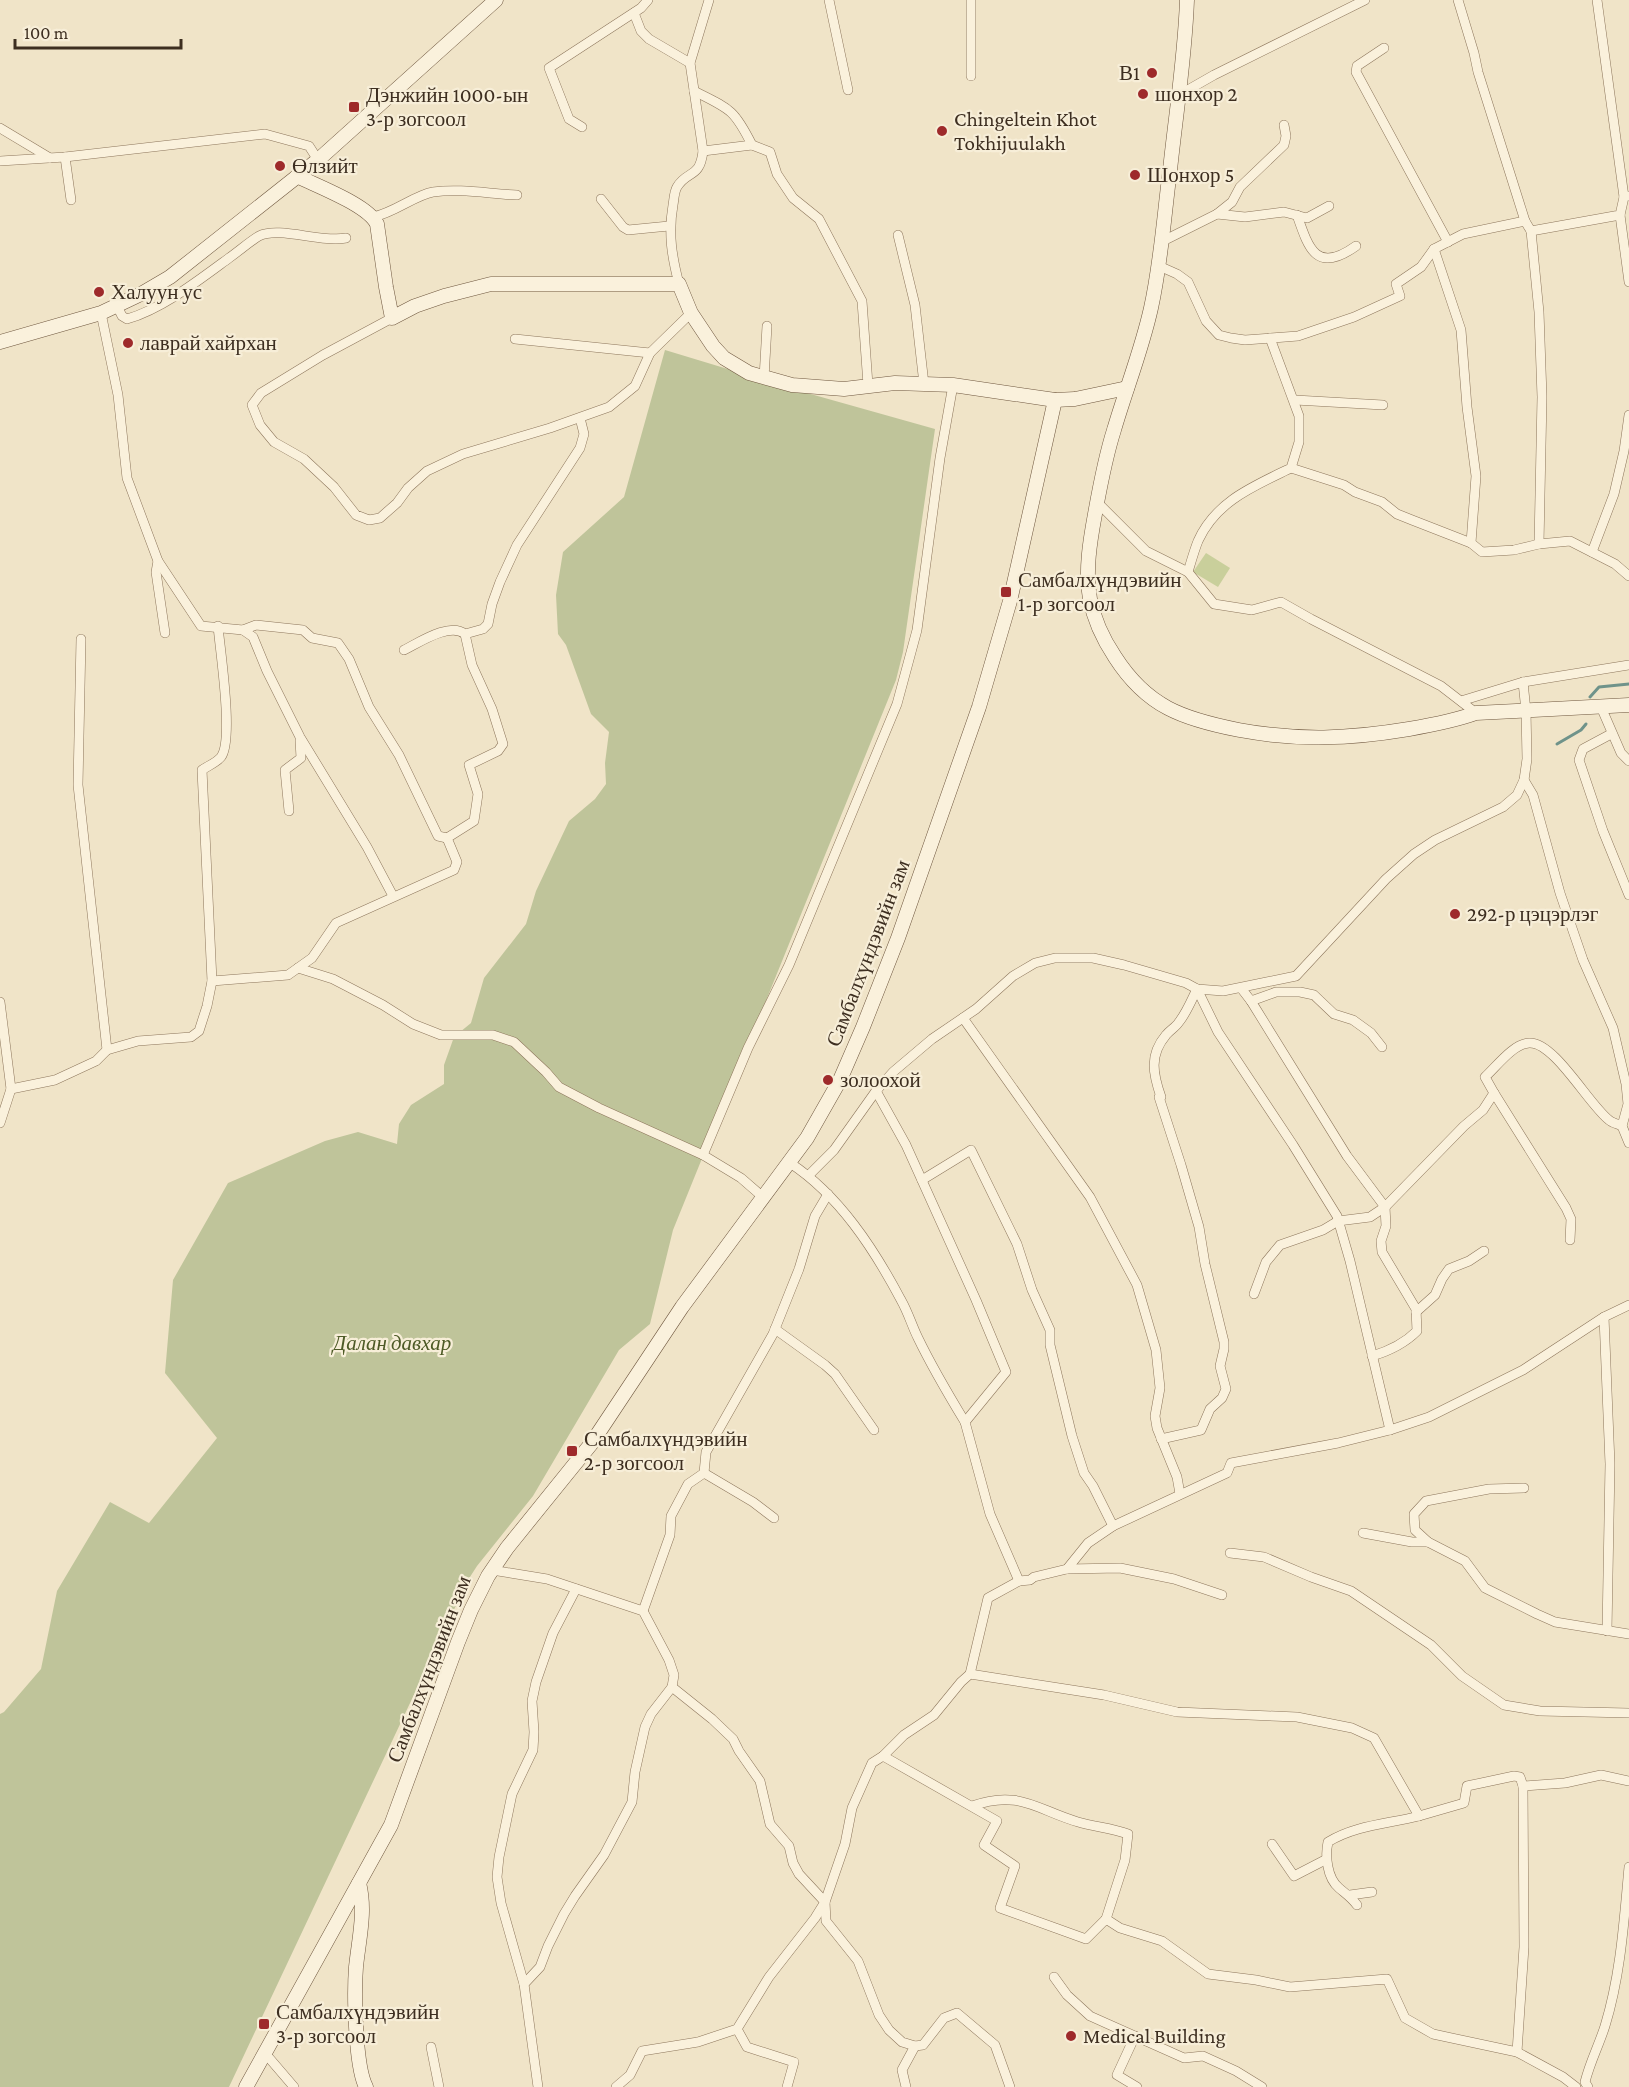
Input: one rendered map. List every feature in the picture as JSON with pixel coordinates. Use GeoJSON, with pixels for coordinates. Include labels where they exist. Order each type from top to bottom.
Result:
{"type":"FeatureCollection","features":[{"type":"Feature","properties":{"kind":"street"},"geometry":{"type":"LineString","coordinates":[[0,342],[101,313],[150,289],[191,262],[318,160],[495,0]]}},
{"type":"Feature","properties":{"kind":"street"},"geometry":{"type":"LineString","coordinates":[[582,127],[569,119],[549,68],[634,12],[648,0]]}},
{"type":"Feature","properties":{"kind":"street"},"geometry":{"type":"LineString","coordinates":[[709,0],[690,63],[703,151],[699,168],[677,187],[669,226],[670,247],[679,284],[691,313],[724,358],[749,373],[812,388],[952,385],[1055,400],[1075,399],[1127,388]]}},
{"type":"Feature","properties":{"kind":"street"},"geometry":{"type":"LineString","coordinates":[[829,0],[848,90]]}},
{"type":"Feature","properties":{"kind":"street"},"geometry":{"type":"LineString","coordinates":[[970,0],[971,76]]}},
{"type":"Feature","properties":{"kind":"street"},"geometry":{"type":"LineString","coordinates":[[1187,0],[1186,31],[1159,266],[1151,311],[1113,432],[1097,502],[1089,553],[1089,597],[1093,613],[1107,645],[1125,673],[1148,697],[1169,710],[1229,728],[1273,736],[1302,738],[1369,735],[1455,721],[1476,713],[1629,705]]}},
{"type":"Feature","properties":{"kind":"street"},"geometry":{"type":"LineString","coordinates":[[1179,95],[1214,75],[1365,0]]}},
{"type":"Feature","properties":{"kind":"street"},"geometry":{"type":"LineString","coordinates":[[1458,0],[1525,221],[1531,231],[1539,312],[1542,389],[1539,544]]}},
{"type":"Feature","properties":{"kind":"street"},"geometry":{"type":"LineString","coordinates":[[1597,0],[1627,196],[1620,215],[1629,282]]}},
{"type":"Feature","properties":{"kind":"street"},"geometry":{"type":"LineString","coordinates":[[634,12],[641,31],[649,39],[690,63]]}},
{"type":"Feature","properties":{"kind":"street"},"geometry":{"type":"LineString","coordinates":[[1384,48],[1357,66],[1356,72],[1448,242]]}},
{"type":"Feature","properties":{"kind":"street"},"geometry":{"type":"LineString","coordinates":[[694,91],[734,113],[752,146]]}},
{"type":"Feature","properties":{"kind":"street"},"geometry":{"type":"LineString","coordinates":[[1161,243],[1217,214],[1232,202],[1240,187],[1284,146],[1286,136],[1284,125]]}},
{"type":"Feature","properties":{"kind":"street"},"geometry":{"type":"LineString","coordinates":[[0,128],[50,158]]}},
{"type":"Feature","properties":{"kind":"street"},"geometry":{"type":"LineString","coordinates":[[0,161],[65,157],[265,134],[309,146],[318,160]]}},
{"type":"Feature","properties":{"kind":"street"},"geometry":{"type":"LineString","coordinates":[[703,151],[752,146],[770,152],[777,174],[793,198],[819,219],[862,301],[868,385]]}},
{"type":"Feature","properties":{"kind":"street"},"geometry":{"type":"LineString","coordinates":[[65,157],[71,200]]}},
{"type":"Feature","properties":{"kind":"street"},"geometry":{"type":"LineString","coordinates":[[297,176],[364,209],[373,218],[376,224],[392,318]]}},
{"type":"Feature","properties":{"kind":"street"},"geometry":{"type":"LineString","coordinates":[[373,218],[387,214],[431,192],[466,191],[517,195]]}},
{"type":"Feature","properties":{"kind":"street"},"geometry":{"type":"LineString","coordinates":[[601,199],[622,227],[628,230],[669,226]]}},
{"type":"Feature","properties":{"kind":"street"},"geometry":{"type":"LineString","coordinates":[[1217,214],[1245,217],[1284,212],[1307,218],[1329,206]]}},
{"type":"Feature","properties":{"kind":"street"},"geometry":{"type":"LineString","coordinates":[[1297,215],[1311,250],[1321,256],[1331,260],[1343,256],[1356,246]]}},
{"type":"Feature","properties":{"kind":"street"},"geometry":{"type":"LineString","coordinates":[[1531,231],[1620,215]]}},
{"type":"Feature","properties":{"kind":"street"},"geometry":{"type":"LineString","coordinates":[[1159,266],[1178,274],[1188,282],[1206,321],[1219,335],[1245,340],[1298,336],[1354,317],[1400,296],[1396,284],[1421,267],[1434,249],[1463,234],[1525,221]]}},
{"type":"Feature","properties":{"kind":"street"},"geometry":{"type":"LineString","coordinates":[[117,306],[122,316],[127,319],[146,314],[260,236],[271,232],[334,241],[346,238]]}},
{"type":"Feature","properties":{"kind":"street"},"geometry":{"type":"LineString","coordinates":[[898,235],[915,305],[924,384]]}},
{"type":"Feature","properties":{"kind":"street"},"geometry":{"type":"LineString","coordinates":[[1434,249],[1461,330],[1467,407],[1476,476],[1471,543]]}},
{"type":"Feature","properties":{"kind":"street"},"geometry":{"type":"LineString","coordinates":[[679,284],[491,284],[444,296],[392,318],[323,355],[261,393],[252,405],[260,425],[274,442],[304,459],[334,487],[356,515],[369,520],[380,518],[427,471],[464,454],[609,407],[635,386],[650,353],[691,313]]}},
{"type":"Feature","properties":{"kind":"street"},"geometry":{"type":"LineString","coordinates":[[101,313],[118,394],[127,478],[158,561],[201,626],[243,630],[256,625],[303,630],[312,638],[338,643],[349,659],[369,707],[399,755],[438,836],[447,838],[474,820],[478,794],[469,765],[498,751],[503,744],[492,709],[472,665],[465,634],[460,630],[450,629],[404,650]]}},
{"type":"Feature","properties":{"kind":"street"},"geometry":{"type":"LineString","coordinates":[[764,378],[767,326]]}},
{"type":"Feature","properties":{"kind":"street"},"geometry":{"type":"LineString","coordinates":[[1270,338],[1295,400],[1299,416],[1299,442],[1291,468]]}},
{"type":"Feature","properties":{"kind":"street"},"geometry":{"type":"LineString","coordinates":[[516,339],[650,353]]}},
{"type":"Feature","properties":{"kind":"street"},"geometry":{"type":"LineString","coordinates":[[703,1155],[748,1048],[789,965],[897,704],[917,630],[952,385]]}},
{"type":"Feature","properties":{"kind":"street","name":"Самбалхүндэвийн зам"},"geometry":{"type":"LineString","coordinates":[[246,2087],[398,1808],[458,1642],[480,1590],[492,1570],[591,1444],[656,1344],[790,1163],[818,1119],[852,1055],[880,987],[947,801],[1005,620],[1055,400]]}},
{"type":"Feature","properties":{"kind":"street"},"geometry":{"type":"LineString","coordinates":[[1295,400],[1383,405]]}},
{"type":"Feature","properties":{"kind":"street"},"geometry":{"type":"LineString","coordinates":[[1592,552],[1614,494],[1629,415]]}},
{"type":"Feature","properties":{"kind":"street"},"geometry":{"type":"LineString","coordinates":[[465,634],[483,629],[488,624],[500,582],[517,545],[580,448],[584,434],[580,418]]}},
{"type":"Feature","properties":{"kind":"street"},"geometry":{"type":"LineString","coordinates":[[1188,572],[1198,541],[1214,514],[1240,493],[1291,468],[1344,485],[1355,492],[1382,502],[1397,514],[1471,543],[1482,552],[1514,550],[1539,544],[1570,541],[1616,564],[1629,576]]}},
{"type":"Feature","properties":{"kind":"street"},"geometry":{"type":"LineString","coordinates":[[1097,502],[1146,551],[1188,572],[1214,604],[1252,610],[1281,602],[1441,686],[1476,713]]}},
{"type":"Feature","properties":{"kind":"street"},"geometry":{"type":"LineString","coordinates":[[158,561],[156,572],[165,633]]}},
{"type":"Feature","properties":{"kind":"street"},"geometry":{"type":"LineString","coordinates":[[11,1089],[55,1080],[96,1061],[107,1050],[138,1041],[191,1037],[200,1031],[212,981],[202,770],[222,756],[226,739],[225,690],[218,627]]}},
{"type":"Feature","properties":{"kind":"street"},"geometry":{"type":"LineString","coordinates":[[243,630],[253,637],[300,737],[367,847],[393,896]]}},
{"type":"Feature","properties":{"kind":"street"},"geometry":{"type":"LineString","coordinates":[[81,639],[78,785],[107,1050]]}},
{"type":"Feature","properties":{"kind":"street"},"geometry":{"type":"LineString","coordinates":[[1461,701],[1523,682],[1629,665]]}},
{"type":"Feature","properties":{"kind":"street"},"geometry":{"type":"LineString","coordinates":[[809,1176],[834,1150],[876,1091],[908,1057],[1035,963],[1055,958],[1093,958],[1186,983],[1197,989],[1223,991],[1296,976],[1400,865],[1435,840],[1509,803],[1517,795],[1524,780],[1527,759],[1523,682]]}},
{"type":"Feature","properties":{"kind":"street"},"geometry":{"type":"LineString","coordinates":[[1601,706],[1611,734],[1621,753],[1629,761]]}},
{"type":"Feature","properties":{"kind":"street"},"geometry":{"type":"LineString","coordinates":[[1611,734],[1583,749],[1579,760],[1603,831],[1629,896]]}},
{"type":"Feature","properties":{"kind":"street"},"geometry":{"type":"LineString","coordinates":[[289,811],[285,770],[301,758],[300,737]]}},
{"type":"Feature","properties":{"kind":"street"},"geometry":{"type":"LineString","coordinates":[[1524,780],[1533,795],[1560,893],[1583,960],[1613,1028],[1627,1094],[1628,1104],[1622,1125],[1629,1143]]}},
{"type":"Feature","properties":{"kind":"street"},"geometry":{"type":"LineString","coordinates":[[212,981],[288,975],[312,958],[336,923],[454,870],[457,862],[447,838]]}},
{"type":"Feature","properties":{"kind":"street"},"geometry":{"type":"LineString","coordinates":[[298,968],[333,979],[383,1005],[413,1024],[441,1035],[493,1035],[514,1042],[559,1087],[599,1108],[703,1155],[741,1178],[764,1198]]}},
{"type":"Feature","properties":{"kind":"street"},"geometry":{"type":"LineString","coordinates":[[1241,988],[1347,1156],[1386,1207],[1386,1226],[1381,1241],[1382,1252],[1408,1294],[1416,1312],[1416,1331],[1388,1351],[1372,1356]]}},
{"type":"Feature","properties":{"kind":"street"},"geometry":{"type":"LineString","coordinates":[[1197,989],[1218,1032],[1293,1145],[1338,1221],[1390,1430]]}},
{"type":"Feature","properties":{"kind":"street"},"geometry":{"type":"LineString","coordinates":[[1161,1439],[1201,1430],[1210,1409],[1222,1398],[1226,1389],[1220,1366],[1224,1342],[1199,1227],[1159,1097],[1161,1096],[1154,1066],[1155,1050],[1179,1023],[1197,989]]}},
{"type":"Feature","properties":{"kind":"street"},"geometry":{"type":"LineString","coordinates":[[1251,1001],[1276,992],[1300,992],[1314,995],[1334,1014],[1353,1020],[1371,1033],[1382,1047]]}},
{"type":"Feature","properties":{"kind":"street"},"geometry":{"type":"LineString","coordinates":[[0,1002],[11,1089],[0,1123]]}},
{"type":"Feature","properties":{"kind":"street"},"geometry":{"type":"LineString","coordinates":[[963,1018],[1090,1197],[1137,1285],[1156,1350],[1160,1388],[1155,1416],[1161,1439],[1177,1477],[1180,1494]]}},
{"type":"Feature","properties":{"kind":"street"},"geometry":{"type":"LineString","coordinates":[[1570,1240],[1571,1219],[1566,1208],[1485,1077],[1516,1048],[1529,1043],[1539,1044],[1559,1060],[1609,1121],[1622,1125]]}},
{"type":"Feature","properties":{"kind":"street"},"geometry":{"type":"LineString","coordinates":[[876,1091],[906,1145],[1006,1372],[965,1422]]}},
{"type":"Feature","properties":{"kind":"street"},"geometry":{"type":"LineString","coordinates":[[1254,1294],[1266,1262],[1280,1245],[1323,1230],[1338,1221],[1370,1217],[1386,1207],[1464,1126],[1483,1110],[1494,1093]]}},
{"type":"Feature","properties":{"kind":"street"},"geometry":{"type":"LineString","coordinates":[[921,1180],[972,1150],[1017,1244],[1032,1290],[1050,1330],[1050,1345],[1072,1436],[1084,1473],[1113,1526]]}},
{"type":"Feature","properties":{"kind":"street"},"geometry":{"type":"LineString","coordinates":[[790,1163],[809,1176],[842,1210],[902,1301],[916,1335],[965,1422],[990,1514],[1019,1581]]}},
{"type":"Feature","properties":{"kind":"street"},"geometry":{"type":"LineString","coordinates":[[704,1473],[706,1452],[775,1329],[799,1269],[815,1216],[828,1194]]}},
{"type":"Feature","properties":{"kind":"street"},"geometry":{"type":"LineString","coordinates":[[1416,1312],[1435,1295],[1449,1269],[1469,1261],[1484,1251]]}},
{"type":"Feature","properties":{"kind":"street"},"geometry":{"type":"LineString","coordinates":[[1067,1569],[1088,1543],[1113,1526],[1227,1473],[1231,1463],[1338,1443],[1430,1417],[1523,1370],[1604,1317],[1629,1305]]}},
{"type":"Feature","properties":{"kind":"street"},"geometry":{"type":"LineString","coordinates":[[1604,1317],[1610,1464],[1607,1631]]}},
{"type":"Feature","properties":{"kind":"street"},"geometry":{"type":"LineString","coordinates":[[775,1329],[835,1374],[874,1430]]}},
{"type":"Feature","properties":{"kind":"street"},"geometry":{"type":"LineString","coordinates":[[704,1473],[753,1502],[774,1518]]}},
{"type":"Feature","properties":{"kind":"street"},"geometry":{"type":"LineString","coordinates":[[643,1611],[669,1535],[671,1515],[688,1484],[704,1473]]}},
{"type":"Feature","properties":{"kind":"street"},"geometry":{"type":"LineString","coordinates":[[1524,1488],[1489,1489],[1426,1501],[1414,1514],[1415,1530],[1428,1542],[1465,1562],[1485,1588],[1527,1609],[1554,1622],[1629,1634]]}},
{"type":"Feature","properties":{"kind":"street"},"geometry":{"type":"LineString","coordinates":[[1363,1533],[1412,1542],[1428,1542]]}},
{"type":"Feature","properties":{"kind":"street"},"geometry":{"type":"LineString","coordinates":[[1230,1553],[1264,1557],[1351,1591],[1431,1645],[1462,1676],[1504,1705],[1540,1711],[1629,1713]]}},
{"type":"Feature","properties":{"kind":"street"},"geometry":{"type":"LineString","coordinates":[[616,2087],[630,2075],[642,2051],[698,2042],[737,2029],[770,1977],[825,1902],[845,1844],[852,1808],[872,1762],[883,1756],[904,1735],[934,1715],[970,1674],[988,1598],[1019,1581],[1067,1569],[1120,1568],[1174,1579],[1222,1595]]}},
{"type":"Feature","properties":{"kind":"street"},"geometry":{"type":"LineString","coordinates":[[492,1570],[547,1579],[643,1611],[669,1660],[674,1675],[672,1687],[651,1714],[645,1727],[635,1772],[632,1802],[604,1855],[564,1914],[540,1967],[524,1984]]}},
{"type":"Feature","properties":{"kind":"street"},"geometry":{"type":"LineString","coordinates":[[538,2087],[524,1984],[501,1903],[497,1877],[512,1794],[533,1750],[532,1701],[536,1682],[553,1633],[576,1589]]}},
{"type":"Feature","properties":{"kind":"street"},"geometry":{"type":"LineString","coordinates":[[970,1674],[1104,1695],[1177,1712],[1296,1718],[1352,1728],[1374,1738],[1419,1816]]}},
{"type":"Feature","properties":{"kind":"street"},"geometry":{"type":"LineString","coordinates":[[672,1687],[733,1739],[760,1781],[770,1824],[789,1846],[793,1863],[799,1874],[825,1902],[826,1921],[858,1961],[879,2015],[889,2030],[902,2042],[915,2046],[923,2044],[944,2018],[957,2013],[995,2045],[1010,2087]]}},
{"type":"Feature","properties":{"kind":"street"},"geometry":{"type":"LineString","coordinates":[[883,1756],[998,1821],[984,1845],[1015,1866],[1000,1908],[1086,1939],[1106,1920],[1125,1860],[1128,1834],[1078,1822],[1033,1803],[1009,1799],[988,1800],[972,1806]]}},
{"type":"Feature","properties":{"kind":"street"},"geometry":{"type":"LineString","coordinates":[[1522,1786],[1565,1783],[1601,1775],[1629,1781]]}},
{"type":"Feature","properties":{"kind":"street"},"geometry":{"type":"LineString","coordinates":[[1357,1905],[1350,1895],[1337,1887],[1325,1860],[1328,1842],[1367,1826],[1395,1822],[1464,1803],[1467,1786],[1514,1776],[1520,1777],[1524,1947],[1517,2052]]}},
{"type":"Feature","properties":{"kind":"street"},"geometry":{"type":"LineString","coordinates":[[1272,1844],[1294,1876],[1325,1860]]}},
{"type":"Feature","properties":{"kind":"street"},"geometry":{"type":"LineString","coordinates":[[1587,2087],[1585,2082],[1605,2026],[1616,1982],[1622,1948],[1629,1867]]}},
{"type":"Feature","properties":{"kind":"street"},"geometry":{"type":"LineString","coordinates":[[359,1883],[363,1906],[356,1981],[358,2058],[366,2087]]}},
{"type":"Feature","properties":{"kind":"street"},"geometry":{"type":"LineString","coordinates":[[1350,1895],[1372,1892]]}},
{"type":"Feature","properties":{"kind":"street"},"geometry":{"type":"LineString","coordinates":[[1106,1920],[1120,1928],[1162,1941],[1208,1974],[1290,1987],[1387,1979],[1405,2018],[1433,2034],[1517,2052],[1563,2077],[1576,2087]]}},
{"type":"Feature","properties":{"kind":"street"},"geometry":{"type":"LineString","coordinates":[[1054,1977],[1067,1995],[1090,2016],[1184,2058],[1203,2056],[1236,2071],[1262,2087]]}},
{"type":"Feature","properties":{"kind":"street"},"geometry":{"type":"LineString","coordinates":[[737,2029],[747,2047],[794,2062],[787,2087]]}},
{"type":"Feature","properties":{"kind":"street"},"geometry":{"type":"LineString","coordinates":[[1135,2036],[1117,2075],[1137,2087]]}},
{"type":"Feature","properties":{"kind":"street"},"geometry":{"type":"LineString","coordinates":[[906,2087],[902,2070],[915,2046]]}},
{"type":"Feature","properties":{"kind":"street"},"geometry":{"type":"LineString","coordinates":[[431,2047],[439,2087]]}},
{"type":"Feature","properties":{"kind":"street"},"geometry":{"type":"LineString","coordinates":[[264,2052],[294,2087]]}},
{"type":"Feature","properties":{"kind":"street"},"geometry":{"type":"LineString","coordinates":[[630,2075],[631,2087]]}},
{"type":"Feature","properties":{"kind":"green space","name":"Далан давхар"},"geometry":{"type":"Polygon","coordinates":[[[665,350],[935,429],[903,652],[896,680],[673,1230],[650,1324],[619,1350],[533,1496],[468,1580],[229,2087],[0,2087],[0,1714],[41,1669],[57,1591],[110,1502],[149,1523],[217,1438],[165,1373],[173,1280],[228,1183],[325,1141],[358,1132],[397,1144],[399,1124],[411,1105],[444,1084],[444,1065],[454,1037],[471,1023],[484,978],[526,924],[536,891],[569,821],[595,799],[606,784],[605,763],[609,732],[591,714],[566,645],[558,634],[556,595],[563,552],[624,497],[665,350]]]}},
{"type":"Feature","properties":{"kind":"green space"},"geometry":{"type":"Polygon","coordinates":[[[1206,553],[1230,568],[1218,587],[1193,572],[1206,553]]]}},
{"type":"Feature","properties":{"kind":"waterway"},"geometry":{"type":"LineString","coordinates":[[1590,697],[1599,687],[1629,684]]}},
{"type":"Feature","properties":{"kind":"waterway"},"geometry":{"type":"LineString","coordinates":[[1557,744],[1581,730],[1586,724]]}},
{"type":"Feature","properties":{"kind":"place","name":"В1"},"geometry":{"type":"Point","coordinates":[1152,73]}},
{"type":"Feature","properties":{"kind":"place","name":"шонхор 2"},"geometry":{"type":"Point","coordinates":[1143,94]}},
{"type":"Feature","properties":{"kind":"place","name":"Дэнжийн 1000-ын 3-р зогсоол"},"geometry":{"type":"Point","coordinates":[354,107]}},
{"type":"Feature","properties":{"kind":"place","name":"Chingeltein Khot Tokhijuulakh"},"geometry":{"type":"Point","coordinates":[942,131]}},
{"type":"Feature","properties":{"kind":"place","name":"Өлзийт"},"geometry":{"type":"Point","coordinates":[280,166]}},
{"type":"Feature","properties":{"kind":"place","name":"Шонхор 5"},"geometry":{"type":"Point","coordinates":[1135,175]}},
{"type":"Feature","properties":{"kind":"place","name":"Халуун ус"},"geometry":{"type":"Point","coordinates":[99,292]}},
{"type":"Feature","properties":{"kind":"place","name":"лаврай хайрхан"},"geometry":{"type":"Point","coordinates":[128,343]}},
{"type":"Feature","properties":{"kind":"place","name":"Самбалхүндэвийн 1-р зогсоол"},"geometry":{"type":"Point","coordinates":[1006,592]}},
{"type":"Feature","properties":{"kind":"place","name":"292-р цэцэрлэг"},"geometry":{"type":"Point","coordinates":[1455,914]}},
{"type":"Feature","properties":{"kind":"place","name":"золоохой"},"geometry":{"type":"Point","coordinates":[828,1080]}},
{"type":"Feature","properties":{"kind":"place","name":"Самбалхүндэвийн 2-р зогсоол"},"geometry":{"type":"Point","coordinates":[572,1451]}},
{"type":"Feature","properties":{"kind":"place","name":"Самбалхүндэвийн 3-р зогсоол"},"geometry":{"type":"Point","coordinates":[264,2024]}},
{"type":"Feature","properties":{"kind":"place","name":"Medical Building"},"geometry":{"type":"Point","coordinates":[1071,2036]}}]}
